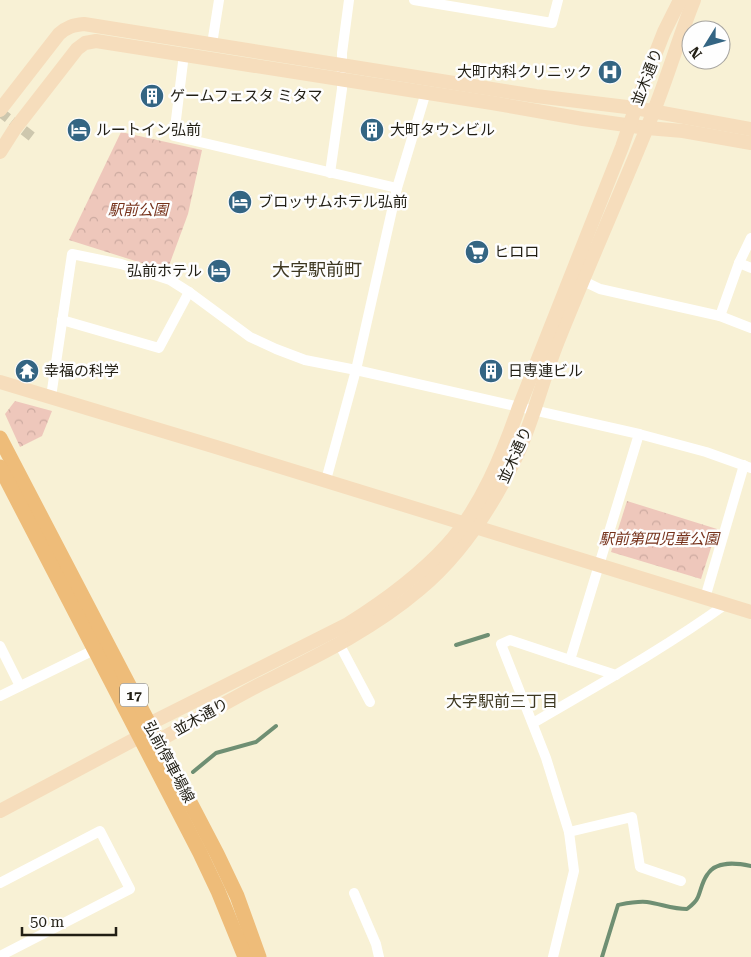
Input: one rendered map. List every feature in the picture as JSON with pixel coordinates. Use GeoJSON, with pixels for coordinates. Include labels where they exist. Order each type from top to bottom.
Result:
{"type":"FeatureCollection","features":[{"type":"Feature","properties":{"kind":"main road","name":"弘前停車場線"},"geometry":{"type":"LineString","coordinates":[[0,438],[230,881],[245,956]]}},
{"type":"Feature","properties":{"kind":"main road","name":"弘前停車場線"},"geometry":{"type":"LineString","coordinates":[[0,467],[214,883],[245,956]]}},
{"type":"Feature","properties":{"kind":"street"},"geometry":{"type":"LineString","coordinates":[[212,44],[219,0]]}},
{"type":"Feature","properties":{"kind":"street"},"geometry":{"type":"LineString","coordinates":[[330,173],[342,79],[342,53],[349,0]]}},
{"type":"Feature","properties":{"kind":"street"},"geometry":{"type":"LineString","coordinates":[[414,0],[452,3],[552,23],[558,0]]}},
{"type":"Feature","properties":{"kind":"street","name":"並木通り"},"geometry":{"type":"LineString","coordinates":[[680,0],[664,32],[635,108],[577,278],[534,410],[518,452],[477,527],[447,564],[421,589],[401,605],[340,645],[256,687],[158,741],[139,738],[149,724],[333,632],[376,606],[409,580],[447,545],[488,483],[577,278],[609,221],[654,111],[694,0]]}},
{"type":"Feature","properties":{"kind":"street"},"geometry":{"type":"LineString","coordinates":[[0,110],[55,38],[65,28],[84,24],[536,96],[635,108],[751,129]]}},
{"type":"Feature","properties":{"kind":"street"},"geometry":{"type":"LineString","coordinates":[[0,152],[14,130],[77,49],[85,43],[101,41],[629,126],[682,131],[751,143]]}},
{"type":"Feature","properties":{"kind":"street"},"geometry":{"type":"LineString","coordinates":[[184,54],[174,136],[398,188]]}},
{"type":"Feature","properties":{"kind":"street"},"geometry":{"type":"LineString","coordinates":[[326,480],[356,370],[398,188],[426,92]]}},
{"type":"Feature","properties":{"kind":"street"},"geometry":{"type":"LineString","coordinates":[[720,316],[739,263],[751,238]]}},
{"type":"Feature","properties":{"kind":"street"},"geometry":{"type":"LineString","coordinates":[[51,397],[72,254],[121,264],[170,280],[250,337],[276,350],[305,360],[520,406],[639,434],[706,452],[748,466],[704,598]]}},
{"type":"Feature","properties":{"kind":"street"},"geometry":{"type":"LineString","coordinates":[[739,263],[751,268]]}},
{"type":"Feature","properties":{"kind":"street"},"geometry":{"type":"LineString","coordinates":[[577,278],[600,289],[720,316],[751,328]]}},
{"type":"Feature","properties":{"kind":"street"},"geometry":{"type":"LineString","coordinates":[[62,320],[159,348],[189,292]]}},
{"type":"Feature","properties":{"kind":"street"},"geometry":{"type":"LineString","coordinates":[[0,382],[326,480],[751,612]]}},
{"type":"Feature","properties":{"kind":"street"},"geometry":{"type":"LineString","coordinates":[[570,660],[639,434]]}},
{"type":"Feature","properties":{"kind":"street"},"geometry":{"type":"LineString","coordinates":[[533,723],[616,675],[706,619],[726,604]]}},
{"type":"Feature","properties":{"kind":"street"},"geometry":{"type":"LineString","coordinates":[[333,632],[370,702]]}},
{"type":"Feature","properties":{"kind":"street"},"geometry":{"type":"LineString","coordinates":[[553,957],[574,872],[569,832],[546,758],[501,644],[510,640],[616,675]]}},
{"type":"Feature","properties":{"kind":"street"},"geometry":{"type":"LineString","coordinates":[[0,646],[20,686]]}},
{"type":"Feature","properties":{"kind":"street"},"geometry":{"type":"LineString","coordinates":[[0,696],[94,650]]}},
{"type":"Feature","properties":{"kind":"street"},"geometry":{"type":"LineString","coordinates":[[0,811],[139,738]]}},
{"type":"Feature","properties":{"kind":"street"},"geometry":{"type":"LineString","coordinates":[[569,832],[632,817],[640,867],[681,881]]}},
{"type":"Feature","properties":{"kind":"street"},"geometry":{"type":"LineString","coordinates":[[0,883],[100,831],[130,889],[0,956]]}},
{"type":"Feature","properties":{"kind":"street"},"geometry":{"type":"LineString","coordinates":[[354,893],[376,944],[379,957]]}},
{"type":"Feature","properties":{"kind":"green space","name":"駅前公園"},"geometry":{"type":"Polygon","coordinates":[[[121,132],[202,150],[188,214],[167,271],[69,240],[121,132]]]}},
{"type":"Feature","properties":{"kind":"green space"},"geometry":{"type":"Polygon","coordinates":[[[15,401],[52,411],[42,436],[20,447],[5,414],[15,401]]]}},
{"type":"Feature","properties":{"kind":"green space","name":"駅前第四児童公園"},"geometry":{"type":"Polygon","coordinates":[[[627,501],[717,529],[701,579],[611,552],[627,501]]]}},
{"type":"Feature","properties":{"kind":"waterway"},"geometry":{"type":"LineString","coordinates":[[456,645],[488,635]]}},
{"type":"Feature","properties":{"kind":"waterway"},"geometry":{"type":"LineString","coordinates":[[193,772],[216,753],[256,742],[276,726]]}},
{"type":"Feature","properties":{"kind":"waterway"},"geometry":{"type":"LineString","coordinates":[[602,957],[618,905],[643,902],[687,909],[696,901],[705,878],[711,870],[727,864],[751,866]]}},
{"type":"Feature","properties":{"kind":"tunnel"},"geometry":{"type":"LineString","coordinates":[[0,112],[35,139]]}},
{"type":"Feature","properties":{"kind":"place","name":"大町内科クリニック"},"geometry":{"type":"Point","coordinates":[610,72]}},
{"type":"Feature","properties":{"kind":"place","name":"ゲームフェスタ ミタマ"},"geometry":{"type":"Point","coordinates":[152,96]}},
{"type":"Feature","properties":{"kind":"place","name":"ルートイン弘前"},"geometry":{"type":"Point","coordinates":[79,130]}},
{"type":"Feature","properties":{"kind":"place","name":"大町タウンビル"},"geometry":{"type":"Point","coordinates":[372,130]}},
{"type":"Feature","properties":{"kind":"place","name":"ブロッサムホテル弘前"},"geometry":{"type":"Point","coordinates":[240,202]}},
{"type":"Feature","properties":{"kind":"place","name":"ヒロロ"},"geometry":{"type":"Point","coordinates":[477,252]}},
{"type":"Feature","properties":{"kind":"place","name":"弘前ホテル"},"geometry":{"type":"Point","coordinates":[219,271]}},
{"type":"Feature","properties":{"kind":"place","name":"幸福の科学"},"geometry":{"type":"Point","coordinates":[27,371]}},
{"type":"Feature","properties":{"kind":"place","name":"日専連ビル"},"geometry":{"type":"Point","coordinates":[491,371]}},
{"type":"Feature","properties":{"kind":"district","name":"大字駅前町"},"geometry":{"type":"Point","coordinates":[317,269]}},
{"type":"Feature","properties":{"kind":"district","name":"大字駅前三丁目"},"geometry":{"type":"Point","coordinates":[502,701]}}]}
